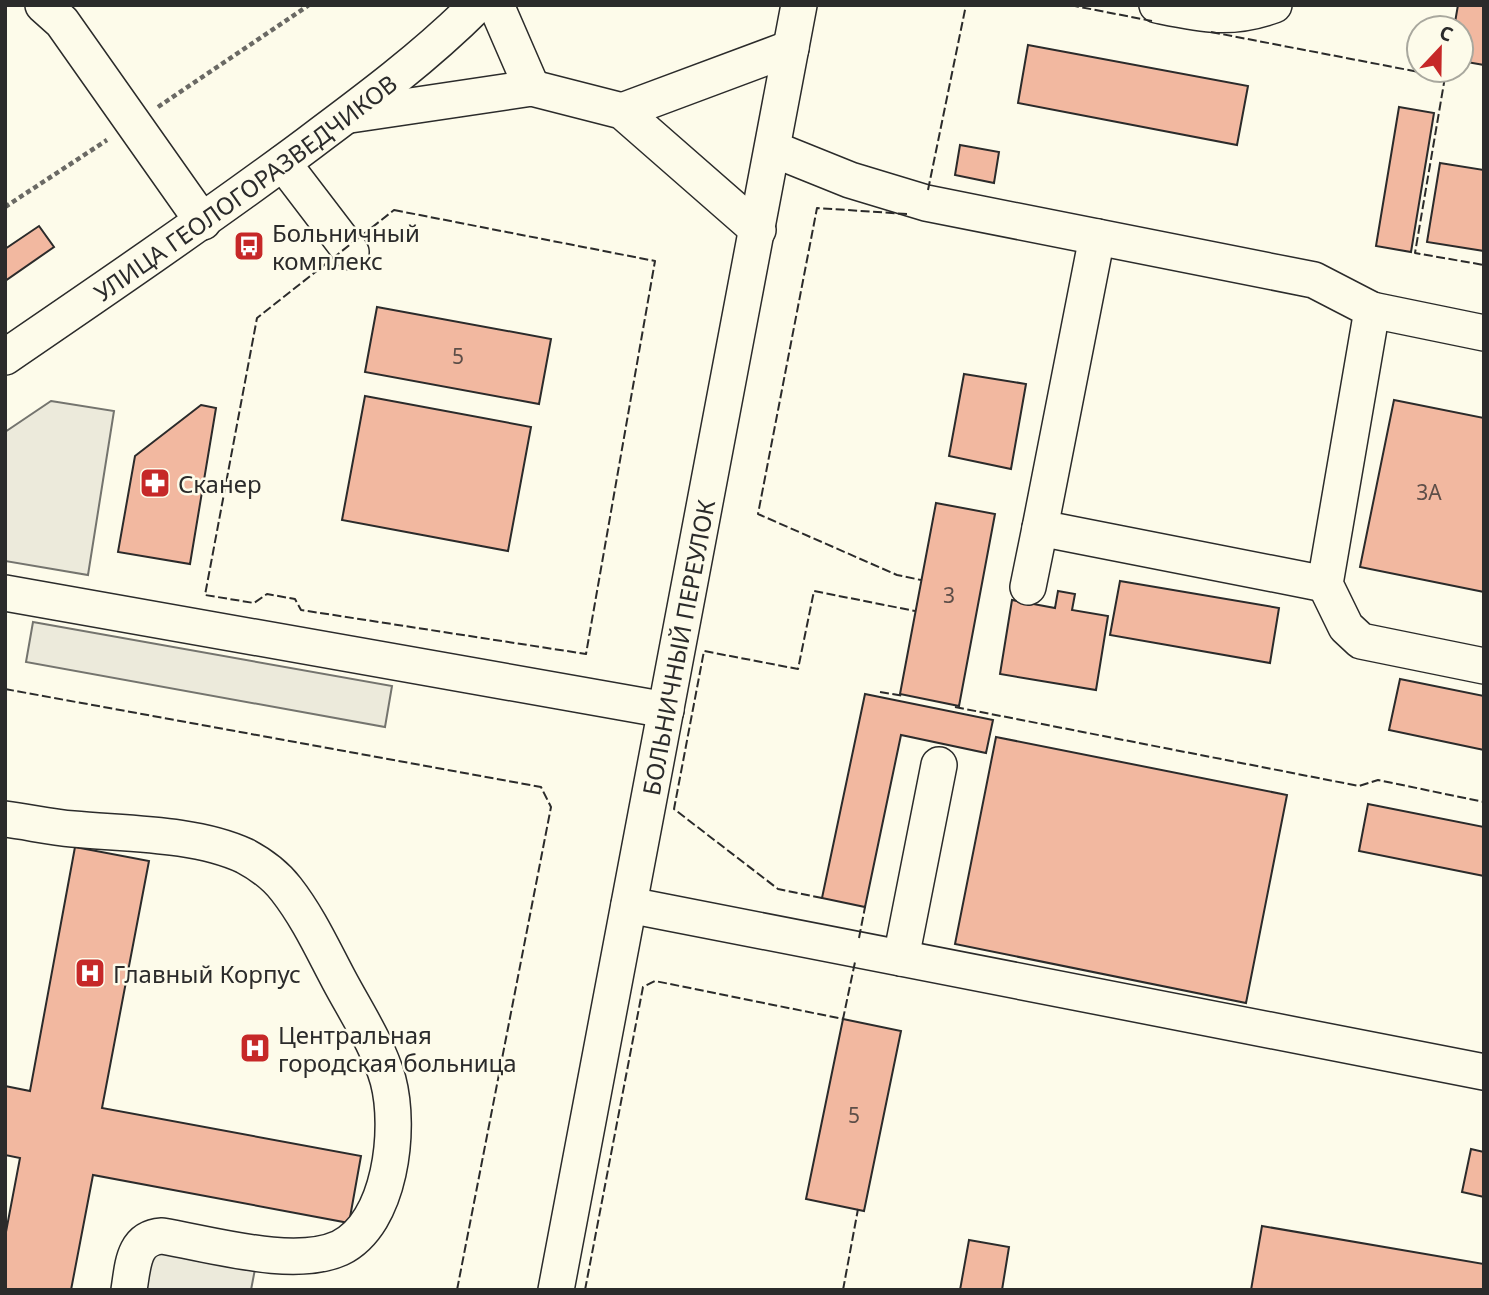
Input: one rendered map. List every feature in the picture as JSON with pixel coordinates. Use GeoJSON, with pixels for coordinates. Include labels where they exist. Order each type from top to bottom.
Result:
{"type":"FeatureCollection","features":[{"type":"Feature","properties":{"kind":"street"},"geometry":{"type":"LineString","coordinates":[[43,5],[62,22],[203,222]]}},
{"type":"Feature","properties":{"kind":"street","name":"УЛИЦА ГЕОЛОГОРАЗВЕДЧИКОВ"},"geometry":{"type":"LineString","coordinates":[[5,358],[203,222],[346,116],[438,44],[477,5]]}},
{"type":"Feature","properties":{"kind":"street"},"geometry":{"type":"LineString","coordinates":[[496,5],[532,88]]}},
{"type":"Feature","properties":{"kind":"street","name":"БОЛЬНИЧНЫЙ ПЕРЕУЛОК"},"geometry":{"type":"LineString","coordinates":[[556,1290],[799,5]]}},
{"type":"Feature","properties":{"kind":"street"},"geometry":{"type":"LineString","coordinates":[[1157,5],[1208,16],[1248,14],[1274,5]]}},
{"type":"Feature","properties":{"kind":"street"},"geometry":{"type":"LineString","coordinates":[[622,111],[791,48]]}},
{"type":"Feature","properties":{"kind":"street"},"geometry":{"type":"LineString","coordinates":[[346,116],[532,88],[622,111],[758,230]]}},
{"type":"Feature","properties":{"kind":"street"},"geometry":{"type":"LineString","coordinates":[[773,149],[850,180],[926,203],[1314,280],[1372,310],[1484,333]]}},
{"type":"Feature","properties":{"kind":"street"},"geometry":{"type":"LineString","coordinates":[[283,163],[351,251]]}},
{"type":"Feature","properties":{"kind":"street"},"geometry":{"type":"LineString","coordinates":[[1028,587],[1097,237]]}},
{"type":"Feature","properties":{"kind":"street"},"geometry":{"type":"LineString","coordinates":[[1372,310],[1325,584],[1346,627],[1360,641],[1484,666]]}},
{"type":"Feature","properties":{"kind":"street"},"geometry":{"type":"LineString","coordinates":[[1040,528],[1325,584]]}},
{"type":"Feature","properties":{"kind":"street"},"geometry":{"type":"LineString","coordinates":[[5,594],[666,710]]}},
{"type":"Feature","properties":{"kind":"street"},"geometry":{"type":"LineString","coordinates":[[901,958],[939,765]]}},
{"type":"Feature","properties":{"kind":"street"},"geometry":{"type":"LineString","coordinates":[[5,819],[159,836],[219,848],[244,856],[266,869],[285,887],[301,910],[372,1041],[388,1080],[392,1109],[391,1153],[376,1210],[362,1230],[340,1247],[289,1255],[162,1236],[149,1237],[139,1246],[129,1290]]}},
{"type":"Feature","properties":{"kind":"street"},"geometry":{"type":"LineString","coordinates":[[629,905],[1484,1072]]}},
{"type":"Feature","properties":{"kind":"shaded area"},"geometry":{"type":"Polygon","coordinates":[[[51,401],[114,411],[88,575],[5,561],[5,432],[51,401]]]}},
{"type":"Feature","properties":{"kind":"shaded area"},"geometry":{"type":"Polygon","coordinates":[[[33,622],[392,686],[385,727],[26,662],[33,622]]]}},
{"type":"Feature","properties":{"kind":"shaded area"},"geometry":{"type":"Polygon","coordinates":[[[151,1251],[255,1269],[251,1290],[145,1290],[151,1251]]]}},
{"type":"Feature","properties":{"kind":"building"},"geometry":{"type":"Polygon","coordinates":[[[1458,5],[1484,5],[1484,65],[1475,63],[1475,14],[1456,14],[1458,5]]]}},
{"type":"Feature","properties":{"kind":"building"},"geometry":{"type":"Polygon","coordinates":[[[1028,45],[1248,86],[1237,145],[1018,103],[1028,45]]]}},
{"type":"Feature","properties":{"kind":"building"},"geometry":{"type":"Polygon","coordinates":[[[1399,107],[1434,113],[1411,252],[1376,246],[1399,107]]]}},
{"type":"Feature","properties":{"kind":"building"},"geometry":{"type":"Polygon","coordinates":[[[960,145],[999,152],[994,183],[955,175],[960,145]]]}},
{"type":"Feature","properties":{"kind":"building"},"geometry":{"type":"Polygon","coordinates":[[[1440,163],[1484,170],[1484,251],[1427,242],[1440,163]]]}},
{"type":"Feature","properties":{"kind":"building"},"geometry":{"type":"Polygon","coordinates":[[[39,226],[54,247],[5,281],[5,249],[39,226]]]}},
{"type":"Feature","properties":{"kind":"building"},"geometry":{"type":"Polygon","coordinates":[[[377,307],[551,339],[539,404],[365,372],[377,307]]]}},
{"type":"Feature","properties":{"kind":"building"},"geometry":{"type":"Polygon","coordinates":[[[964,374],[1026,384],[1011,469],[949,456],[964,374]]]}},
{"type":"Feature","properties":{"kind":"building"},"geometry":{"type":"Polygon","coordinates":[[[365,396],[531,427],[508,551],[342,520],[365,396]]]}},
{"type":"Feature","properties":{"kind":"building"},"geometry":{"type":"Polygon","coordinates":[[[1394,400],[1484,418],[1484,592],[1360,567],[1394,400]]]}},
{"type":"Feature","properties":{"kind":"building"},"geometry":{"type":"Polygon","coordinates":[[[201,405],[216,408],[190,564],[118,552],[135,456],[201,405]]]}},
{"type":"Feature","properties":{"kind":"building"},"geometry":{"type":"Polygon","coordinates":[[[936,503],[995,514],[959,706],[900,694],[936,503]]]}},
{"type":"Feature","properties":{"kind":"building"},"geometry":{"type":"Polygon","coordinates":[[[1120,581],[1279,608],[1270,663],[1110,635],[1120,581]]]}},
{"type":"Feature","properties":{"kind":"building"},"geometry":{"type":"Polygon","coordinates":[[[1058,591],[1075,594],[1072,610],[1108,616],[1096,690],[1000,674],[1012,600],[1055,608],[1058,591]]]}},
{"type":"Feature","properties":{"kind":"building"},"geometry":{"type":"Polygon","coordinates":[[[1400,679],[1484,696],[1484,750],[1389,730],[1400,679]]]}},
{"type":"Feature","properties":{"kind":"building"},"geometry":{"type":"Polygon","coordinates":[[[865,694],[993,720],[986,753],[901,735],[865,907],[822,898],[865,694]]]}},
{"type":"Feature","properties":{"kind":"building"},"geometry":{"type":"Polygon","coordinates":[[[996,737],[1287,795],[1246,1003],[955,944],[996,737]]]}},
{"type":"Feature","properties":{"kind":"building"},"geometry":{"type":"Polygon","coordinates":[[[1368,804],[1484,827],[1484,876],[1359,851],[1368,804]]]}},
{"type":"Feature","properties":{"kind":"building","name":"Главный Корпус"},"geometry":{"type":"Polygon","coordinates":[[[75,847],[149,861],[102,1108],[361,1156],[349,1223],[93,1175],[71,1290],[5,1290],[5,1237],[20,1158],[5,1155],[5,1086],[30,1091],[75,847]]]}},
{"type":"Feature","properties":{"kind":"building"},"geometry":{"type":"Polygon","coordinates":[[[843,1019],[901,1031],[864,1211],[806,1199],[843,1019]]]}},
{"type":"Feature","properties":{"kind":"building"},"geometry":{"type":"Polygon","coordinates":[[[1471,1149],[1484,1152],[1484,1197],[1462,1192],[1471,1149]]]}},
{"type":"Feature","properties":{"kind":"building"},"geometry":{"type":"Polygon","coordinates":[[[1262,1226],[1484,1264],[1484,1290],[1251,1290],[1262,1226]]]}},
{"type":"Feature","properties":{"kind":"building"},"geometry":{"type":"Polygon","coordinates":[[[969,1240],[1009,1247],[1002,1290],[960,1290],[969,1240]]]}},
{"type":"Feature","properties":{"kind":"fence"},"geometry":{"type":"LineString","coordinates":[[928,190],[966,5]]}},
{"type":"Feature","properties":{"kind":"fence"},"geometry":{"type":"LineString","coordinates":[[1070,5],[1152,21]]}},
{"type":"Feature","properties":{"kind":"fence"},"geometry":{"type":"LineString","coordinates":[[1211,32],[1405,69]]}},
{"type":"Feature","properties":{"kind":"fence"},"geometry":{"type":"LineString","coordinates":[[1444,84],[1415,253],[1484,265]]}},
{"type":"Feature","properties":{"kind":"fence"},"geometry":{"type":"LineString","coordinates":[[907,214],[817,208],[758,514],[897,575],[921,580]]}},
{"type":"Feature","properties":{"kind":"fence"},"geometry":{"type":"LineString","coordinates":[[394,210],[655,261],[586,654],[301,610],[295,599],[267,594],[254,603],[205,595],[257,318],[394,210]]}},
{"type":"Feature","properties":{"kind":"fence"},"geometry":{"type":"LineString","coordinates":[[822,898],[778,889],[674,809],[704,651],[798,669],[814,591],[915,611]]}},
{"type":"Feature","properties":{"kind":"fence"},"geometry":{"type":"LineString","coordinates":[[5,689],[541,787],[551,807],[457,1290]]}},
{"type":"Feature","properties":{"kind":"fence"},"geometry":{"type":"LineString","coordinates":[[880,692],[904,696]]}},
{"type":"Feature","properties":{"kind":"fence"},"geometry":{"type":"LineString","coordinates":[[955,707],[1359,786],[1378,780],[1484,802]]}},
{"type":"Feature","properties":{"kind":"fence"},"geometry":{"type":"LineString","coordinates":[[859,938],[865,907]]}},
{"type":"Feature","properties":{"kind":"fence"},"geometry":{"type":"LineString","coordinates":[[585,1290],[643,987],[655,981],[843,1019],[855,962]]}},
{"type":"Feature","properties":{"kind":"fence"},"geometry":{"type":"LineString","coordinates":[[843,1290],[858,1209]]}},
{"type":"Feature","properties":{"kind":"place","name":"Больничный комплекс"},"geometry":{"type":"Point","coordinates":[249,246]}},
{"type":"Feature","properties":{"kind":"place","name":"Сканер"},"geometry":{"type":"Point","coordinates":[155,483]}},
{"type":"Feature","properties":{"kind":"place","name":"Главный Корпус"},"geometry":{"type":"Point","coordinates":[90,973]}},
{"type":"Feature","properties":{"kind":"place","name":"Центральная городская больница"},"geometry":{"type":"Point","coordinates":[255,1048]}}]}
